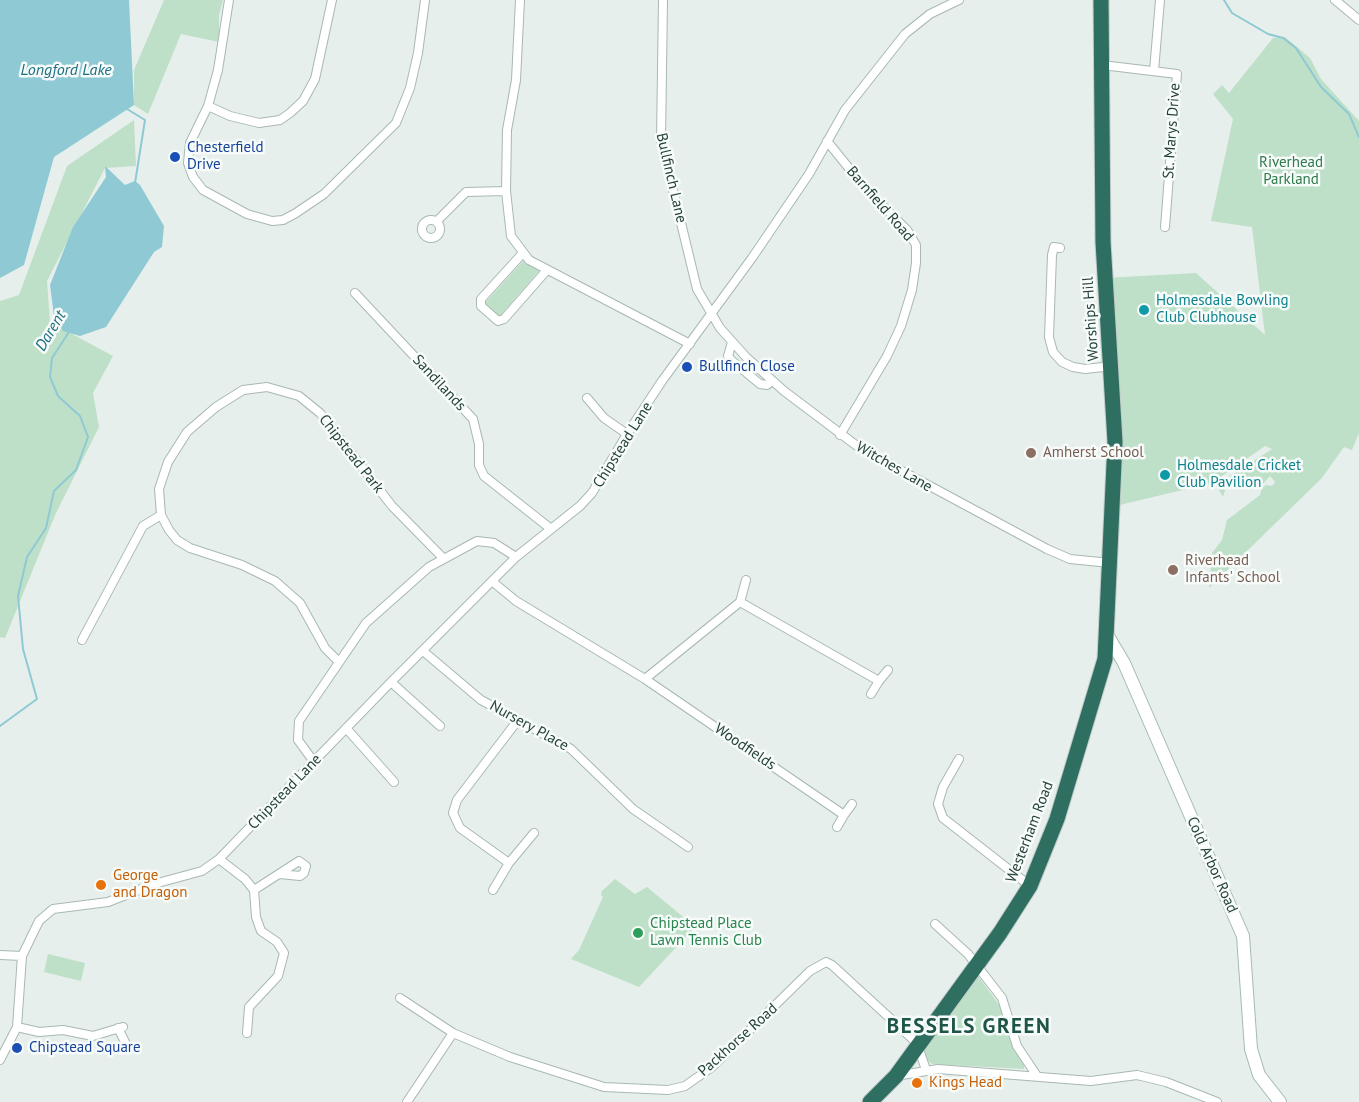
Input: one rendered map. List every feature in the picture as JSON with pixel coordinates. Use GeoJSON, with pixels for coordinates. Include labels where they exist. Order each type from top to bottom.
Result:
{"type":"FeatureCollection","features":[{"type":"Feature","properties":{"kind":"highway","name":"Worships Hill"},"geometry":{"type":"LineString","coordinates":[[1101,0],[1103,242],[1115,442],[1108,636]]}},
{"type":"Feature","properties":{"kind":"highway","name":"Westerham Road"},"geometry":{"type":"LineString","coordinates":[[870,1102],[896,1077],[917,1043],[1030,886],[1057,819],[1097,694],[1108,636]]}},
{"type":"Feature","properties":{"kind":"main road","name":"Cold Arbor Road"},"geometry":{"type":"LineString","coordinates":[[1108,636],[1124,663],[1243,936],[1251,1049],[1258,1075],[1280,1102]]}},
{"type":"Feature","properties":{"kind":"street"},"geometry":{"type":"LineString","coordinates":[[230,0],[218,70],[208,106],[188,152],[188,163],[198,185],[235,209],[259,219],[272,221],[290,216],[332,187],[396,123],[410,88],[418,53],[424,0]]}},
{"type":"Feature","properties":{"kind":"street"},"geometry":{"type":"LineString","coordinates":[[208,106],[230,116],[259,123],[280,120],[290,113],[303,101],[315,80],[332,0]]}},
{"type":"Feature","properties":{"kind":"street"},"geometry":{"type":"LineString","coordinates":[[520,0],[516,80],[507,130],[506,191],[511,236],[522,254],[547,270],[690,344]]}},
{"type":"Feature","properties":{"kind":"street","name":"Bullfinch Lane"},"geometry":{"type":"LineString","coordinates":[[663,0],[661,140],[697,289],[710,316]]}},
{"type":"Feature","properties":{"kind":"street","name":"Chipstead Lane"},"geometry":{"type":"LineString","coordinates":[[22,956],[39,921],[53,909],[108,902],[202,871],[219,859],[391,682],[516,558],[592,494],[627,434],[809,174],[837,120],[905,34],[930,14],[959,0]]}},
{"type":"Feature","properties":{"kind":"street"},"geometry":{"type":"LineString","coordinates":[[1154,71],[1160,0]]}},
{"type":"Feature","properties":{"kind":"street"},"geometry":{"type":"LineString","coordinates":[[1335,0],[1359,20]]}},
{"type":"Feature","properties":{"kind":"street","name":"St. Marys Drive"},"geometry":{"type":"LineString","coordinates":[[1102,65],[1177,74],[1165,227]]}},
{"type":"Feature","properties":{"kind":"street","name":"Barnfield Road"},"geometry":{"type":"LineString","coordinates":[[826,141],[864,188],[906,230],[916,245],[912,290],[901,326],[887,356],[840,435]]}},
{"type":"Feature","properties":{"kind":"street"},"geometry":{"type":"LineString","coordinates":[[437,221],[466,192],[506,191]]}},
{"type":"Feature","properties":{"kind":"street"},"geometry":{"type":"LineString","coordinates":[[1054,248],[1048,314],[1048,337],[1053,352],[1062,362],[1073,367],[1085,369],[1112,366]]}},
{"type":"Feature","properties":{"kind":"street"},"geometry":{"type":"LineString","coordinates":[[522,254],[481,299],[481,306],[498,321],[504,319],[547,270]]}},
{"type":"Feature","properties":{"kind":"street","name":"Sandilands"},"geometry":{"type":"LineString","coordinates":[[355,293],[474,419],[479,444],[479,465],[484,476],[551,529]]}},
{"type":"Feature","properties":{"kind":"street","name":"Witches Lane"},"geometry":{"type":"LineString","coordinates":[[710,316],[732,342],[772,381],[840,435],[921,483],[1053,552],[1070,559],[1110,563]]}},
{"type":"Feature","properties":{"kind":"street","name":"Chipstead Park"},"geometry":{"type":"LineString","coordinates":[[161,515],[159,489],[162,477],[177,447],[188,432],[216,407],[237,393],[256,388],[279,388],[299,396],[320,413],[392,506],[442,558]]}},
{"type":"Feature","properties":{"kind":"street"},"geometry":{"type":"LineString","coordinates":[[587,398],[604,418],[627,434]]}},
{"type":"Feature","properties":{"kind":"street"},"geometry":{"type":"LineString","coordinates":[[82,640],[143,526],[161,515],[172,535],[183,544],[263,574],[282,586],[300,603],[325,648],[338,661]]}},
{"type":"Feature","properties":{"kind":"street"},"geometry":{"type":"LineString","coordinates":[[314,762],[301,747],[296,731],[303,713],[366,623],[383,606],[442,558],[483,541],[494,543],[516,558]]}},
{"type":"Feature","properties":{"kind":"street"},"geometry":{"type":"LineString","coordinates":[[645,679],[740,602],[746,580]]}},
{"type":"Feature","properties":{"kind":"street","name":"Woodfields"},"geometry":{"type":"LineString","coordinates":[[493,582],[516,601],[645,679],[844,815]]}},
{"type":"Feature","properties":{"kind":"street"},"geometry":{"type":"LineString","coordinates":[[740,602],[879,681]]}},
{"type":"Feature","properties":{"kind":"street","name":"Nursery Place"},"geometry":{"type":"LineString","coordinates":[[423,651],[482,700],[572,749],[633,809],[688,847]]}},
{"type":"Feature","properties":{"kind":"street"},"geometry":{"type":"LineString","coordinates":[[871,694],[888,670]]}},
{"type":"Feature","properties":{"kind":"street"},"geometry":{"type":"LineString","coordinates":[[391,682],[440,726]]}},
{"type":"Feature","properties":{"kind":"street"},"geometry":{"type":"LineString","coordinates":[[509,863],[460,828],[453,813],[457,800],[518,720]]}},
{"type":"Feature","properties":{"kind":"street"},"geometry":{"type":"LineString","coordinates":[[346,728],[394,782]]}},
{"type":"Feature","properties":{"kind":"street"},"geometry":{"type":"LineString","coordinates":[[959,759],[943,787],[938,804],[943,818],[1030,886]]}},
{"type":"Feature","properties":{"kind":"street"},"geometry":{"type":"LineString","coordinates":[[837,828],[852,804]]}},
{"type":"Feature","properties":{"kind":"street"},"geometry":{"type":"LineString","coordinates":[[493,890],[509,863],[534,833]]}},
{"type":"Feature","properties":{"kind":"street"},"geometry":{"type":"LineString","coordinates":[[219,859],[245,879],[254,890],[256,917],[261,932],[277,942],[284,953],[278,976],[249,1007],[248,1033]]}},
{"type":"Feature","properties":{"kind":"street"},"geometry":{"type":"LineString","coordinates":[[254,890],[280,874]]}},
{"type":"Feature","properties":{"kind":"street"},"geometry":{"type":"LineString","coordinates":[[935,924],[976,964],[1002,998],[1017,1046],[1037,1076]]}},
{"type":"Feature","properties":{"kind":"street"},"geometry":{"type":"LineString","coordinates":[[0,954],[22,956],[17,1027],[0,1060]]}},
{"type":"Feature","properties":{"kind":"street","name":"Packhorse Road"},"geometry":{"type":"LineString","coordinates":[[400,998],[453,1032],[510,1057],[604,1087],[668,1090],[685,1086],[712,1066],[810,971],[826,962],[917,1043]]}},
{"type":"Feature","properties":{"kind":"street"},"geometry":{"type":"LineString","coordinates":[[17,1027],[39,1032],[63,1030],[93,1036],[120,1027],[125,1042]]}},
{"type":"Feature","properties":{"kind":"street"},"geometry":{"type":"LineString","coordinates":[[407,1102],[453,1032]]}},
{"type":"Feature","properties":{"kind":"street"},"geometry":{"type":"LineString","coordinates":[[917,1043],[926,1070]]}},
{"type":"Feature","properties":{"kind":"street"},"geometry":{"type":"LineString","coordinates":[[896,1077],[926,1070],[1091,1081],[1137,1075],[1166,1082],[1217,1102]]}},
{"type":"Feature","properties":{"kind":"green space"},"geometry":{"type":"Polygon","coordinates":[[[164,0],[223,0],[219,15],[219,42],[181,34],[148,114],[134,105],[134,70],[164,0]]]}},
{"type":"Feature","properties":{"kind":"green space","name":"Riverhead Parkland"},"geometry":{"type":"Polygon","coordinates":[[[1285,37],[1310,58],[1321,79],[1359,121],[1359,433],[1352,450],[1344,447],[1322,478],[1209,588],[1212,553],[1222,540],[1227,520],[1260,495],[1262,488],[1266,485],[1272,486],[1275,482],[1270,476],[1261,486],[1248,481],[1233,482],[1226,487],[1223,497],[1216,485],[1272,449],[1265,446],[1212,483],[1111,507],[1105,278],[1196,273],[1265,335],[1252,227],[1211,221],[1233,119],[1213,94],[1222,85],[1229,93],[1273,38],[1285,37]]]}},
{"type":"Feature","properties":{"kind":"green space"},"geometry":{"type":"Polygon","coordinates":[[[134,120],[136,166],[105,168],[47,281],[50,322],[113,356],[93,393],[99,427],[56,513],[5,638],[0,637],[0,301],[19,295],[67,166],[134,120]]]}},
{"type":"Feature","properties":{"kind":"green space"},"geometry":{"type":"Polygon","coordinates":[[[523,261],[539,271],[499,317],[484,304],[523,261]]]}},
{"type":"Feature","properties":{"kind":"green space","name":"Chipstead Place Lawn Tennis Club"},"geometry":{"type":"Polygon","coordinates":[[[615,879],[635,894],[647,887],[693,925],[697,925],[639,987],[571,959],[579,950],[603,897],[602,891],[615,879]]]}},
{"type":"Feature","properties":{"kind":"green space"},"geometry":{"type":"Polygon","coordinates":[[[48,954],[85,963],[81,981],[44,972],[48,954]]]}},
{"type":"Feature","properties":{"kind":"green space","name":"BESSELS GREEN"},"geometry":{"type":"Polygon","coordinates":[[[976,973],[1002,1009],[1013,1048],[1024,1064],[1024,1069],[932,1064],[924,1058],[923,1050],[976,973]]]}},
{"type":"Feature","properties":{"kind":"water","name":"Longford Lake"},"geometry":{"type":"Polygon","coordinates":[[[0,0],[129,0],[134,105],[54,157],[24,265],[0,278],[0,0]]]}},
{"type":"Feature","properties":{"kind":"water"},"geometry":{"type":"Polygon","coordinates":[[[105,166],[125,185],[135,181],[140,185],[164,226],[162,247],[154,252],[106,327],[80,336],[63,331],[54,316],[50,285],[73,227],[106,177],[105,166]]]}},
{"type":"Feature","properties":{"kind":"waterway"},"geometry":{"type":"LineString","coordinates":[[1224,0],[1232,13],[1268,34],[1283,38],[1296,48],[1321,87],[1349,114],[1359,137]]}},
{"type":"Feature","properties":{"kind":"waterway","name":"Darent"},"geometry":{"type":"LineString","coordinates":[[127,109],[145,120],[135,183]]}},
{"type":"Feature","properties":{"kind":"waterway","name":"Darent"},"geometry":{"type":"LineString","coordinates":[[0,726],[37,699],[23,649],[18,596],[27,557],[46,528],[54,491],[76,470],[88,437],[80,416],[58,396],[50,377],[52,358],[69,332]]}},
{"type":"Feature","properties":{"kind":"place","name":"Chesterfield Drive"},"geometry":{"type":"Point","coordinates":[175,157]}},
{"type":"Feature","properties":{"kind":"place","name":"Holmesdale Bowling Club Clubhouse"},"geometry":{"type":"Point","coordinates":[1144,310]}},
{"type":"Feature","properties":{"kind":"place","name":"Bullfinch Close"},"geometry":{"type":"Point","coordinates":[687,367]}},
{"type":"Feature","properties":{"kind":"place","name":"Amherst School"},"geometry":{"type":"Point","coordinates":[1031,453]}},
{"type":"Feature","properties":{"kind":"place","name":"Holmesdale Cricket Club Pavilion"},"geometry":{"type":"Point","coordinates":[1165,475]}},
{"type":"Feature","properties":{"kind":"place","name":"Riverhead Infants' School"},"geometry":{"type":"Point","coordinates":[1173,570]}},
{"type":"Feature","properties":{"kind":"place","name":"George and Dragon"},"geometry":{"type":"Point","coordinates":[101,885]}},
{"type":"Feature","properties":{"kind":"place","name":"Chipstead Place Lawn Tennis Club"},"geometry":{"type":"Point","coordinates":[638,933]}},
{"type":"Feature","properties":{"kind":"place","name":"Chipstead Square"},"geometry":{"type":"Point","coordinates":[17,1048]}},
{"type":"Feature","properties":{"kind":"place","name":"Kings Head"},"geometry":{"type":"Point","coordinates":[917,1083]}},
{"type":"Feature","properties":{"kind":"district","name":"BESSELS GREEN"},"geometry":{"type":"Point","coordinates":[969,1027]}}]}
